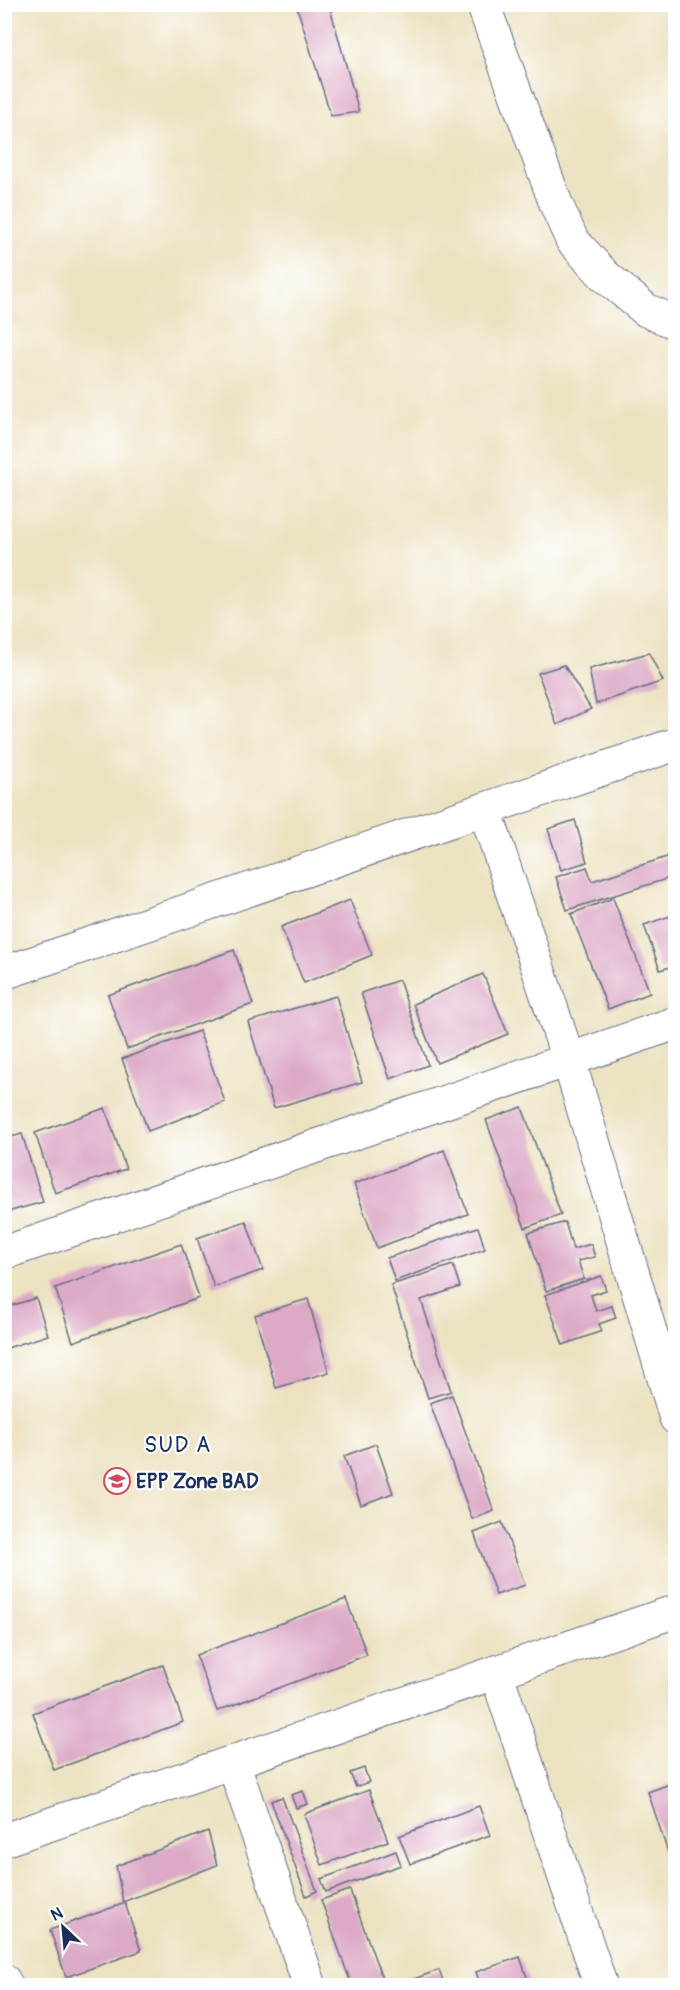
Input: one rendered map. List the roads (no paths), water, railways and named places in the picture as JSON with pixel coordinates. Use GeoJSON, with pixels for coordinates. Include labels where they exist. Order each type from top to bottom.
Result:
{"type":"FeatureCollection","features":[{"type":"Feature","properties":{"kind":"street"},"geometry":{"type":"LineString","coordinates":[[483,4],[556,204],[572,240],[605,276],[646,310],[675,324]]}},
{"type":"Feature","properties":{"kind":"street"},"geometry":{"type":"LineString","coordinates":[[4,973],[675,744]]}},
{"type":"Feature","properties":{"kind":"street"},"geometry":{"type":"LineString","coordinates":[[485,810],[569,1061],[675,1418]]}},
{"type":"Feature","properties":{"kind":"street"},"geometry":{"type":"LineString","coordinates":[[4,1252],[675,1023]]}},
{"type":"Feature","properties":{"kind":"street"},"geometry":{"type":"LineString","coordinates":[[4,1840],[675,1611]]}},
{"type":"Feature","properties":{"kind":"street"},"geometry":{"type":"LineString","coordinates":[[496,1672],[601,1986]]}},
{"type":"Feature","properties":{"kind":"street"},"geometry":{"type":"LineString","coordinates":[[234,1762],[310,1986]]}},
{"type":"Feature","properties":{"kind":"street"},"geometry":{"type":"LineString","coordinates":[[4,1981],[6,1986]]}},
{"type":"Feature","properties":{"kind":"place","name":"EPP Zone BAD"},"geometry":{"type":"Point","coordinates":[117,1481]}},
{"type":"Feature","properties":{"kind":"district","name":"SUD A"},"geometry":{"type":"Point","coordinates":[178,1444]}}]}
